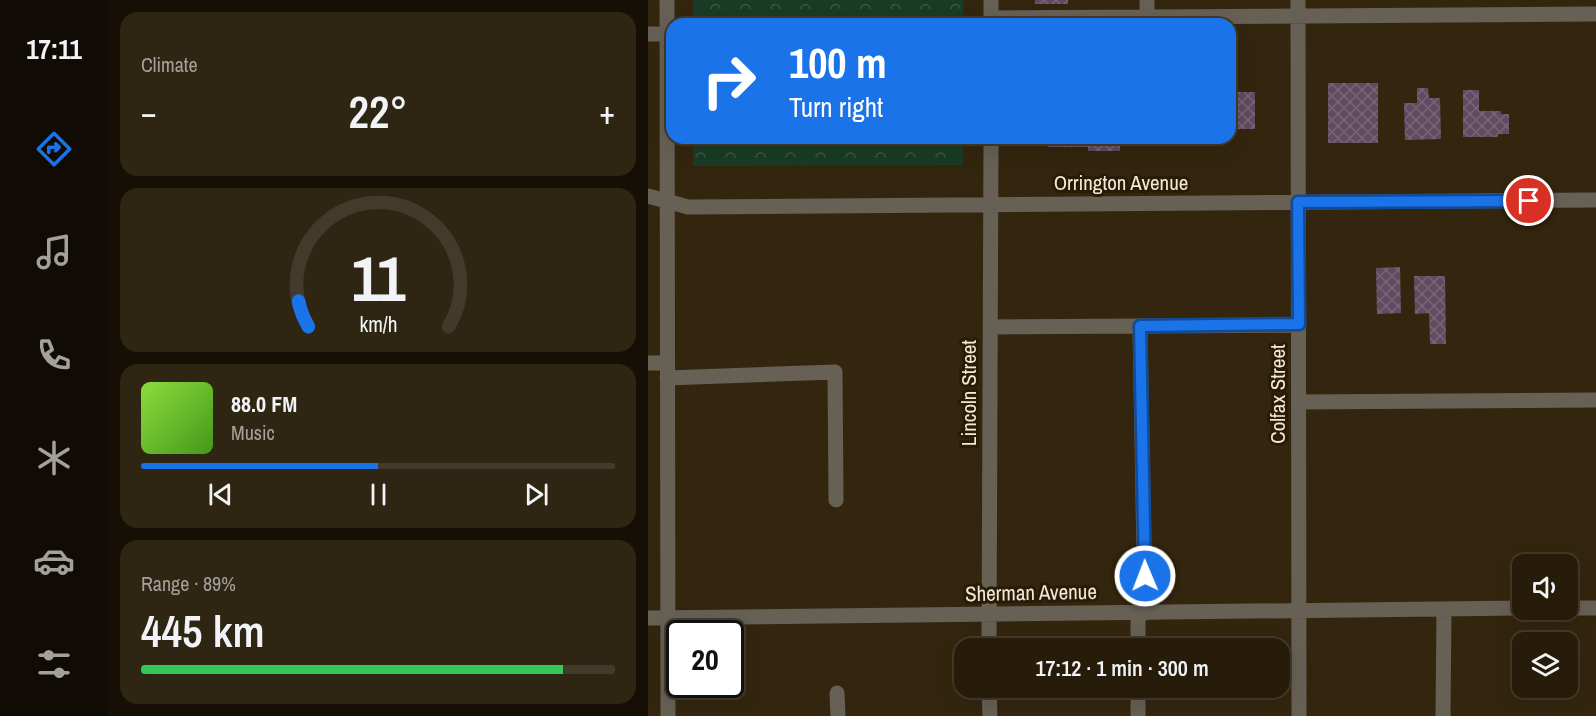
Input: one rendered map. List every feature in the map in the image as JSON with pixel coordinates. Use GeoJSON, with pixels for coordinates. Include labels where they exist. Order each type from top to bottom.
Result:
{"type":"FeatureCollection","features":[{"type":"Feature","properties":{"kind":"street"},"geometry":{"type":"LineString","coordinates":[[667,0],[667,18]]}},
{"type":"Feature","properties":{"kind":"street"},"geometry":{"type":"LineString","coordinates":[[991,0],[991,18]]}},
{"type":"Feature","properties":{"kind":"street"},"geometry":{"type":"LineString","coordinates":[[1147,0],[1147,17]]}},
{"type":"Feature","properties":{"kind":"street"},"geometry":{"type":"LineString","coordinates":[[1108,18],[1298,8],[1454,8],[1596,14]]}},
{"type":"Feature","properties":{"kind":"street","name":"Colfax Street"},"geometry":{"type":"LineString","coordinates":[[1298,8],[1299,716]]}},
{"type":"Feature","properties":{"kind":"street"},"geometry":{"type":"LineString","coordinates":[[648,34],[666,34]]}},
{"type":"Feature","properties":{"kind":"street"},"geometry":{"type":"LineString","coordinates":[[667,144],[668,716]]}},
{"type":"Feature","properties":{"kind":"street","name":"Lincoln Street"},"geometry":{"type":"LineString","coordinates":[[989,638],[991,144]]}},
{"type":"Feature","properties":{"kind":"street","name":"Orrington Avenue"},"geometry":{"type":"LineString","coordinates":[[648,196],[688,207],[1596,200]]}},
{"type":"Feature","properties":{"kind":"street"},"geometry":{"type":"LineString","coordinates":[[991,327],[1299,324]]}},
{"type":"Feature","properties":{"kind":"street"},"geometry":{"type":"LineString","coordinates":[[1139,638],[1142,613],[1140,326]]}},
{"type":"Feature","properties":{"kind":"street"},"geometry":{"type":"LineString","coordinates":[[648,363],[667,370],[835,372],[836,500]]}},
{"type":"Feature","properties":{"kind":"street"},"geometry":{"type":"LineString","coordinates":[[1299,402],[1596,400]]}},
{"type":"Feature","properties":{"kind":"street","name":"Sherman Avenue"},"geometry":{"type":"LineString","coordinates":[[648,618],[1512,608]]}},
{"type":"Feature","properties":{"kind":"street"},"geometry":{"type":"LineString","coordinates":[[1578,608],[1596,608]]}},
{"type":"Feature","properties":{"kind":"street"},"geometry":{"type":"LineString","coordinates":[[1443,716],[1444,609]]}},
{"type":"Feature","properties":{"kind":"street"},"geometry":{"type":"LineString","coordinates":[[837,693],[838,716]]}},
{"type":"Feature","properties":{"kind":"street"},"geometry":{"type":"LineString","coordinates":[[990,698],[990,716]]}},
{"type":"Feature","properties":{"kind":"street"},"geometry":{"type":"LineString","coordinates":[[1138,698],[1138,716]]}},
{"type":"Feature","properties":{"kind":"green space"},"geometry":{"type":"Polygon","coordinates":[[[693,0],[963,0],[963,18],[693,18],[693,0]]]}},
{"type":"Feature","properties":{"kind":"green space"},"geometry":{"type":"Polygon","coordinates":[[[693,144],[963,144],[963,165],[693,166],[693,144]]]}},
{"type":"Feature","properties":{"kind":"building"},"geometry":{"type":"Polygon","coordinates":[[[1035,0],[1068,0],[1068,4],[1035,4],[1035,0]]]}},
{"type":"Feature","properties":{"kind":"building"},"geometry":{"type":"Polygon","coordinates":[[[1328,83],[1378,83],[1378,143],[1328,143],[1328,83]]]}},
{"type":"Feature","properties":{"kind":"building"},"geometry":{"type":"Polygon","coordinates":[[[1417,88],[1428,88],[1429,98],[1440,98],[1441,139],[1405,140],[1404,103],[1417,103],[1417,88]]]}},
{"type":"Feature","properties":{"kind":"building"},"geometry":{"type":"Polygon","coordinates":[[[1463,90],[1479,90],[1479,111],[1501,111],[1501,114],[1509,114],[1509,134],[1498,134],[1498,137],[1463,137],[1463,90]]]}},
{"type":"Feature","properties":{"kind":"building"},"geometry":{"type":"Polygon","coordinates":[[[1236,92],[1255,92],[1255,129],[1236,129],[1236,92]]]}},
{"type":"Feature","properties":{"kind":"building"},"geometry":{"type":"Polygon","coordinates":[[[1048,144],[1120,144],[1120,151],[1088,151],[1088,147],[1048,147],[1048,144]]]}},
{"type":"Feature","properties":{"kind":"building"},"geometry":{"type":"Polygon","coordinates":[[[1400,267],[1401,313],[1377,314],[1376,268],[1400,267]]]}},
{"type":"Feature","properties":{"kind":"building"},"geometry":{"type":"Polygon","coordinates":[[[1414,276],[1445,276],[1446,344],[1430,344],[1429,313],[1415,314],[1414,276]]]}},
{"type":"Feature","properties":{"kind":"route"},"geometry":{"type":"LineString","coordinates":[[1145,576],[1140,326],[1299,324],[1298,202],[1529,201]]}}]}
